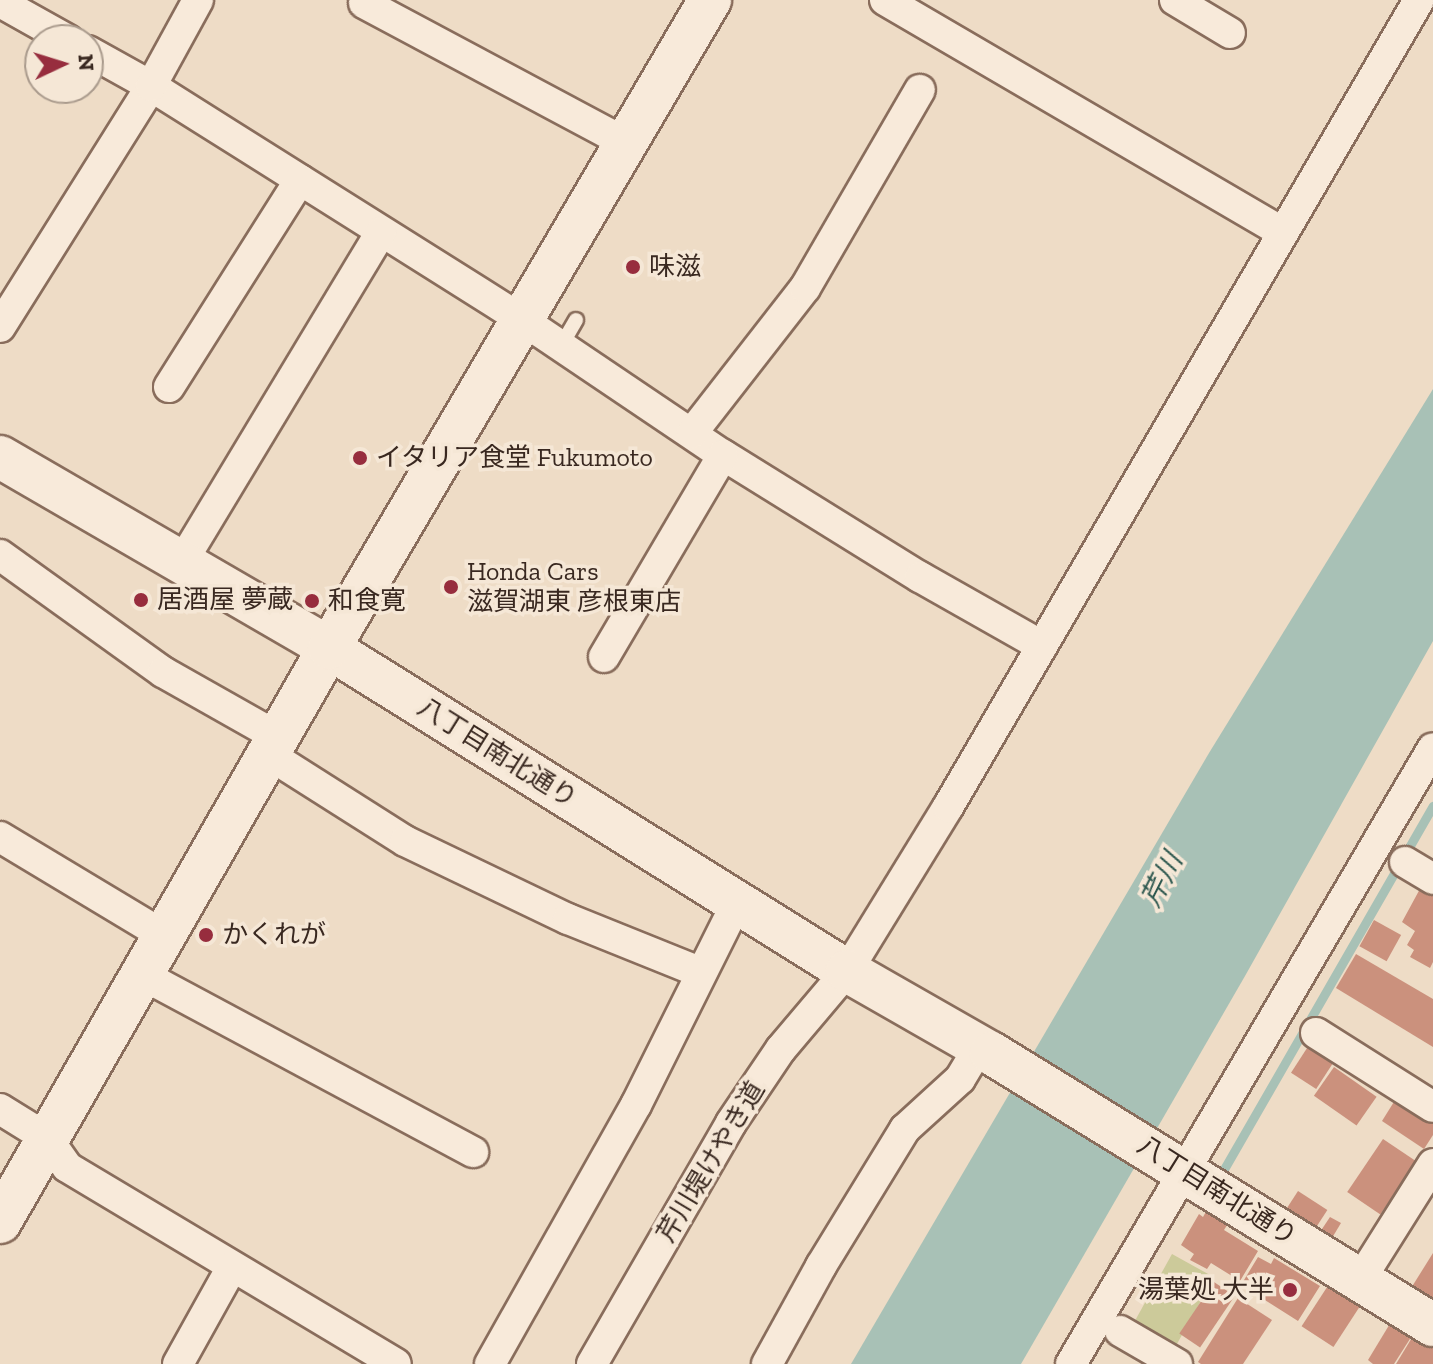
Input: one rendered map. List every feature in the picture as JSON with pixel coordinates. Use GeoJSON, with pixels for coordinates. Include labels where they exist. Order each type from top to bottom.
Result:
{"type":"FeatureCollection","features":[{"type":"Feature","properties":{"kind":"street"},"geometry":{"type":"LineString","coordinates":[[0,327],[151,86],[198,0]]}},
{"type":"Feature","properties":{"kind":"street"},"geometry":{"type":"LineString","coordinates":[[0,1222],[521,319],[598,209],[710,0]]}},
{"type":"Feature","properties":{"kind":"street"},"geometry":{"type":"LineString","coordinates":[[885,0],[1283,233]]}},
{"type":"Feature","properties":{"kind":"street"},"geometry":{"type":"LineString","coordinates":[[1175,0],[1230,33]]}},
{"type":"Feature","properties":{"kind":"street","name":"芹川堤けやき道"},"geometry":{"type":"LineString","coordinates":[[592,1364],[762,1075],[847,971],[1042,646],[1419,0]]}},
{"type":"Feature","properties":{"kind":"street"},"geometry":{"type":"LineString","coordinates":[[0,2],[39,24]]}},
{"type":"Feature","properties":{"kind":"street"},"geometry":{"type":"LineString","coordinates":[[364,3],[630,148]]}},
{"type":"Feature","properties":{"kind":"street"},"geometry":{"type":"LineString","coordinates":[[104,60],[151,86],[521,319],[568,333],[723,455],[920,577],[1042,646]]}},
{"type":"Feature","properties":{"kind":"street"},"geometry":{"type":"LineString","coordinates":[[692,433],[805,288],[919,89]]}},
{"type":"Feature","properties":{"kind":"street"},"geometry":{"type":"LineString","coordinates":[[169,387],[300,180]]}},
{"type":"Feature","properties":{"kind":"street"},"geometry":{"type":"LineString","coordinates":[[182,562],[381,232]]}},
{"type":"Feature","properties":{"kind":"street"},"geometry":{"type":"LineString","coordinates":[[604,657],[723,455]]}},
{"type":"Feature","properties":{"kind":"street","name":"八丁目南北通り"},"geometry":{"type":"LineString","coordinates":[[0,457],[329,648],[847,971],[990,1053],[1433,1325]]}},
{"type":"Feature","properties":{"kind":"street"},"geometry":{"type":"LineString","coordinates":[[0,555],[405,841],[568,919],[700,972]]}},
{"type":"Feature","properties":{"kind":"street"},"geometry":{"type":"LineString","coordinates":[[1071,1364],[1179,1168],[1433,748]]}},
{"type":"Feature","properties":{"kind":"street"},"geometry":{"type":"LineString","coordinates":[[0,837],[163,935]]}},
{"type":"Feature","properties":{"kind":"street"},"geometry":{"type":"LineString","coordinates":[[1405,862],[1433,879]]}},
{"type":"Feature","properties":{"kind":"street"},"geometry":{"type":"LineString","coordinates":[[490,1364],[636,1105],[737,902]]}},
{"type":"Feature","properties":{"kind":"street"},"geometry":{"type":"LineString","coordinates":[[141,974],[473,1152]]}},
{"type":"Feature","properties":{"kind":"street"},"geometry":{"type":"LineString","coordinates":[[1316,1033],[1433,1107]]}},
{"type":"Feature","properties":{"kind":"street"},"geometry":{"type":"LineString","coordinates":[[767,1364],[821,1266],[905,1129],[990,1053]]}},
{"type":"Feature","properties":{"kind":"street"},"geometry":{"type":"LineString","coordinates":[[0,1109],[47,1138],[67,1167],[396,1364]]}},
{"type":"Feature","properties":{"kind":"street"},"geometry":{"type":"LineString","coordinates":[[1360,1280],[1433,1164]]}},
{"type":"Feature","properties":{"kind":"street"},"geometry":{"type":"LineString","coordinates":[[178,1364],[232,1267]]}},
{"type":"Feature","properties":{"kind":"street"},"geometry":{"type":"LineString","coordinates":[[1120,1331],[1177,1364]]}},
{"type":"Feature","properties":{"kind":"shaded area"},"geometry":{"type":"Polygon","coordinates":[[[1172,1254],[1214,1277],[1173,1352],[1131,1328],[1172,1254]]]}},
{"type":"Feature","properties":{"kind":"water","name":"芹川"},"geometry":{"type":"Polygon","coordinates":[[[1433,389],[1433,641],[1245,976],[1021,1364],[851,1364],[1209,753],[1433,389]]]}},
{"type":"Feature","properties":{"kind":"building"},"geometry":{"type":"Polygon","coordinates":[[[1421,887],[1433,895],[1433,962],[1430,968],[1410,957],[1414,950],[1407,945],[1415,931],[1402,922],[1421,887]]]}},
{"type":"Feature","properties":{"kind":"building"},"geometry":{"type":"Polygon","coordinates":[[[1374,920],[1401,935],[1387,961],[1359,946],[1374,920]]]}},
{"type":"Feature","properties":{"kind":"building"},"geometry":{"type":"Polygon","coordinates":[[[1356,954],[1433,999],[1433,1047],[1336,988],[1356,954]]]}},
{"type":"Feature","properties":{"kind":"building"},"geometry":{"type":"Polygon","coordinates":[[[1309,1045],[1334,1061],[1316,1089],[1291,1073],[1309,1045]]]}},
{"type":"Feature","properties":{"kind":"building"},"geometry":{"type":"Polygon","coordinates":[[[1334,1067],[1377,1097],[1357,1125],[1314,1096],[1334,1067]]]}},
{"type":"Feature","properties":{"kind":"building"},"geometry":{"type":"Polygon","coordinates":[[[1397,1097],[1433,1121],[1433,1135],[1424,1149],[1382,1121],[1397,1097]]]}},
{"type":"Feature","properties":{"kind":"building"},"geometry":{"type":"Polygon","coordinates":[[[1383,1139],[1416,1161],[1380,1214],[1347,1192],[1383,1139]]]}},
{"type":"Feature","properties":{"kind":"building"},"geometry":{"type":"Polygon","coordinates":[[[1298,1191],[1327,1210],[1313,1233],[1283,1214],[1298,1191]]]}},
{"type":"Feature","properties":{"kind":"building"},"geometry":{"type":"Polygon","coordinates":[[[1208,1208],[1229,1222],[1224,1230],[1258,1251],[1240,1281],[1211,1263],[1207,1269],[1190,1260],[1194,1254],[1181,1245],[1199,1214],[1203,1217],[1208,1208]]]}},
{"type":"Feature","properties":{"kind":"building"},"geometry":{"type":"Polygon","coordinates":[[[1330,1217],[1341,1223],[1329,1243],[1318,1235],[1330,1217]]]}},
{"type":"Feature","properties":{"kind":"building"},"geometry":{"type":"Polygon","coordinates":[[[1433,1253],[1433,1309],[1408,1293],[1433,1253]]]}},
{"type":"Feature","properties":{"kind":"building"},"geometry":{"type":"Polygon","coordinates":[[[1258,1257],[1271,1264],[1274,1258],[1320,1286],[1298,1321],[1241,1285],[1258,1257]]]}},
{"type":"Feature","properties":{"kind":"building"},"geometry":{"type":"Polygon","coordinates":[[[1331,1281],[1363,1302],[1333,1347],[1302,1326],[1331,1281]]]}},
{"type":"Feature","properties":{"kind":"building"},"geometry":{"type":"Polygon","coordinates":[[[1214,1282],[1235,1296],[1200,1347],[1179,1333],[1214,1282]]]}},
{"type":"Feature","properties":{"kind":"building"},"geometry":{"type":"Polygon","coordinates":[[[1238,1298],[1272,1320],[1243,1364],[1201,1364],[1198,1362],[1238,1298]]]}},
{"type":"Feature","properties":{"kind":"building"},"geometry":{"type":"Polygon","coordinates":[[[1394,1317],[1415,1331],[1394,1364],[1373,1364],[1368,1360],[1394,1317]]]}},
{"type":"Feature","properties":{"kind":"building"},"geometry":{"type":"Polygon","coordinates":[[[1416,1331],[1433,1342],[1433,1364],[1396,1364],[1416,1331]]]}},
{"type":"Feature","properties":{"kind":"waterway"},"geometry":{"type":"LineString","coordinates":[[1220,1176],[1433,806]]}},
{"type":"Feature","properties":{"kind":"place","name":"味滋"},"geometry":{"type":"Point","coordinates":[633,267]}},
{"type":"Feature","properties":{"kind":"place","name":"イタリア食堂 Fukumoto"},"geometry":{"type":"Point","coordinates":[360,458]}},
{"type":"Feature","properties":{"kind":"place","name":"Honda Cars 滋賀湖東 彦根東店"},"geometry":{"type":"Point","coordinates":[451,587]}},
{"type":"Feature","properties":{"kind":"place","name":"居酒屋 夢蔵"},"geometry":{"type":"Point","coordinates":[141,600]}},
{"type":"Feature","properties":{"kind":"place","name":"和食寛"},"geometry":{"type":"Point","coordinates":[312,601]}},
{"type":"Feature","properties":{"kind":"place","name":"かくれが"},"geometry":{"type":"Point","coordinates":[206,935]}},
{"type":"Feature","properties":{"kind":"place","name":"湯葉処 大半"},"geometry":{"type":"Point","coordinates":[1290,1290]}}]}
